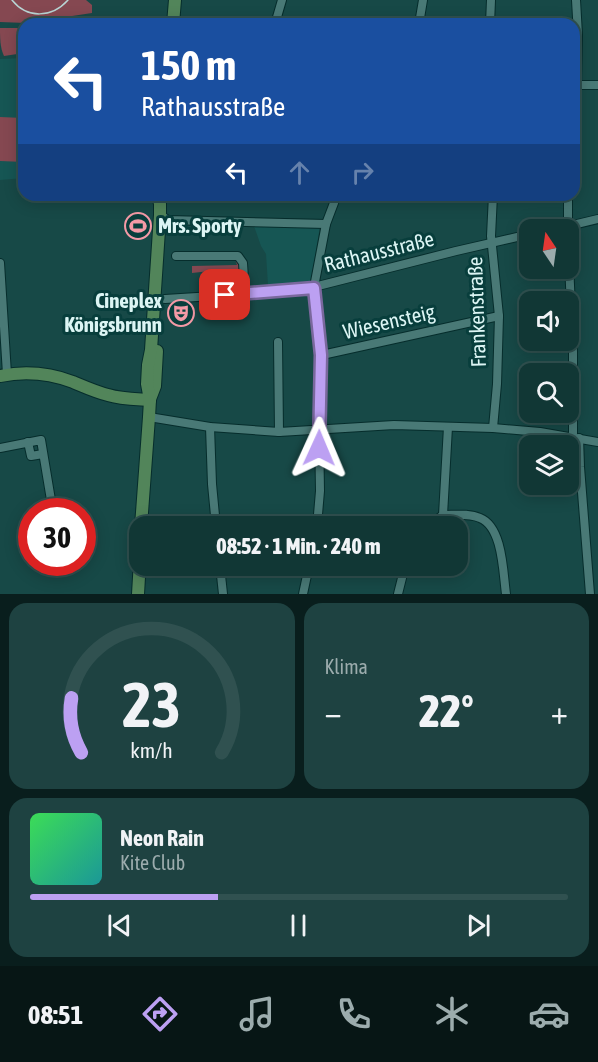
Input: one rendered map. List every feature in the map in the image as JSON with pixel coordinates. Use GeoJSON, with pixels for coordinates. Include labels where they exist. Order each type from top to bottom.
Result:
{"type":"FeatureCollection","features":[{"type":"Feature","properties":{"kind":"street"},"geometry":{"type":"LineString","coordinates":[[174,18],[175,0]]}},
{"type":"Feature","properties":{"kind":"street"},"geometry":{"type":"LineString","coordinates":[[277,18],[282,0]]}},
{"type":"Feature","properties":{"kind":"street"},"geometry":{"type":"LineString","coordinates":[[420,18],[423,0]]}},
{"type":"Feature","properties":{"kind":"street"},"geometry":{"type":"LineString","coordinates":[[490,18],[491,0]]}},
{"type":"Feature","properties":{"kind":"street"},"geometry":{"type":"LineString","coordinates":[[576,0],[577,18]]}},
{"type":"Feature","properties":{"kind":"street"},"geometry":{"type":"LineString","coordinates":[[580,86],[598,85]]}},
{"type":"Feature","properties":{"kind":"street"},"geometry":{"type":"LineString","coordinates":[[317,516],[320,491],[321,355],[314,288],[326,224],[335,201]]}},
{"type":"Feature","properties":{"kind":"street","name":"Frankenstraße"},"geometry":{"type":"LineString","coordinates":[[493,201],[491,236],[499,316],[493,428]]}},
{"type":"Feature","properties":{"kind":"street"},"geometry":{"type":"LineString","coordinates":[[568,201],[568,219]]}},
{"type":"Feature","properties":{"kind":"street"},"geometry":{"type":"LineString","coordinates":[[160,202],[168,220],[326,224]]}},
{"type":"Feature","properties":{"kind":"street"},"geometry":{"type":"LineString","coordinates":[[142,516],[150,400],[155,386],[151,375],[164,228],[160,202]]}},
{"type":"Feature","properties":{"kind":"street"},"geometry":{"type":"LineString","coordinates":[[579,225],[598,219]]}},
{"type":"Feature","properties":{"kind":"street","name":"Rathausstraße"},"geometry":{"type":"LineString","coordinates":[[165,299],[314,288],[519,236]]}},
{"type":"Feature","properties":{"kind":"street"},"geometry":{"type":"LineString","coordinates":[[177,256],[238,256],[242,260],[244,271],[244,294]]}},
{"type":"Feature","properties":{"kind":"street"},"geometry":{"type":"LineString","coordinates":[[0,262],[4,375],[25,372],[40,374],[73,382],[89,390],[111,396],[150,400]]}},
{"type":"Feature","properties":{"kind":"street"},"geometry":{"type":"LineString","coordinates":[[570,279],[576,435]]}},
{"type":"Feature","properties":{"kind":"street","name":"Wiesensteig"},"geometry":{"type":"LineString","coordinates":[[321,355],[499,316]]}},
{"type":"Feature","properties":{"kind":"street"},"geometry":{"type":"LineString","coordinates":[[278,342],[279,432]]}},
{"type":"Feature","properties":{"kind":"street"},"geometry":{"type":"LineString","coordinates":[[149,417],[246,431],[279,432],[379,425],[493,428],[558,435]]}},
{"type":"Feature","properties":{"kind":"street"},"geometry":{"type":"LineString","coordinates":[[210,427],[215,516]]}},
{"type":"Feature","properties":{"kind":"street"},"geometry":{"type":"LineString","coordinates":[[448,427],[443,515],[467,515],[481,518],[494,530],[499,545],[506,594]]}},
{"type":"Feature","properties":{"kind":"street"},"geometry":{"type":"LineString","coordinates":[[579,439],[598,442]]}},
{"type":"Feature","properties":{"kind":"street"},"geometry":{"type":"LineString","coordinates":[[0,448],[41,440],[51,498]]}},
{"type":"Feature","properties":{"kind":"street"},"geometry":{"type":"LineString","coordinates":[[28,442],[31,456],[44,454]]}},
{"type":"Feature","properties":{"kind":"street"},"geometry":{"type":"LineString","coordinates":[[579,470],[590,594]]}},
{"type":"Feature","properties":{"kind":"street"},"geometry":{"type":"LineString","coordinates":[[138,594],[139,576]]}},
{"type":"Feature","properties":{"kind":"street"},"geometry":{"type":"LineString","coordinates":[[221,576],[224,594]]}},
{"type":"Feature","properties":{"kind":"street"},"geometry":{"type":"LineString","coordinates":[[303,594],[307,576]]}},
{"type":"Feature","properties":{"kind":"street"},"geometry":{"type":"LineString","coordinates":[[398,594],[402,576]]}},
{"type":"Feature","properties":{"kind":"shaded area"},"geometry":{"type":"Polygon","coordinates":[[[0,0],[86,0],[92,5],[92,13],[59,18],[18,18],[18,23],[0,22],[0,0]]]}},
{"type":"Feature","properties":{"kind":"shaded area"},"geometry":{"type":"Polygon","coordinates":[[[0,28],[18,28],[18,54],[4,56],[0,28]]]}},
{"type":"Feature","properties":{"kind":"shaded area"},"geometry":{"type":"Polygon","coordinates":[[[18,58],[18,178],[0,180],[0,59],[18,58]]]}},
{"type":"Feature","properties":{"kind":"shaded area"},"geometry":{"type":"Polygon","coordinates":[[[0,117],[18,118],[18,162],[0,161],[0,117]]]}},
{"type":"Feature","properties":{"kind":"shaded area"},"geometry":{"type":"Polygon","coordinates":[[[254,226],[320,226],[311,281],[268,285],[266,254],[254,226]]]}},
{"type":"Feature","properties":{"kind":"shaded area"},"geometry":{"type":"Polygon","coordinates":[[[235,259],[239,262],[241,271],[235,272],[235,286],[212,288],[210,271],[192,273],[192,266],[237,265],[235,259]]]}},
{"type":"Feature","properties":{"kind":"tram line"},"geometry":{"type":"LineString","coordinates":[[12,0],[25,11],[40,14],[55,10],[68,0]]}},
{"type":"Feature","properties":{"kind":"place","name":"Mrs. Sporty"},"geometry":{"type":"Point","coordinates":[138,226]}},
{"type":"Feature","properties":{"kind":"place","name":"Cineplex Königsbrunn"},"geometry":{"type":"Point","coordinates":[181,313]}},
{"type":"Feature","properties":{"kind":"route"},"geometry":{"type":"LineString","coordinates":[[225,295],[314,288],[321,355],[319,448]]}}]}
